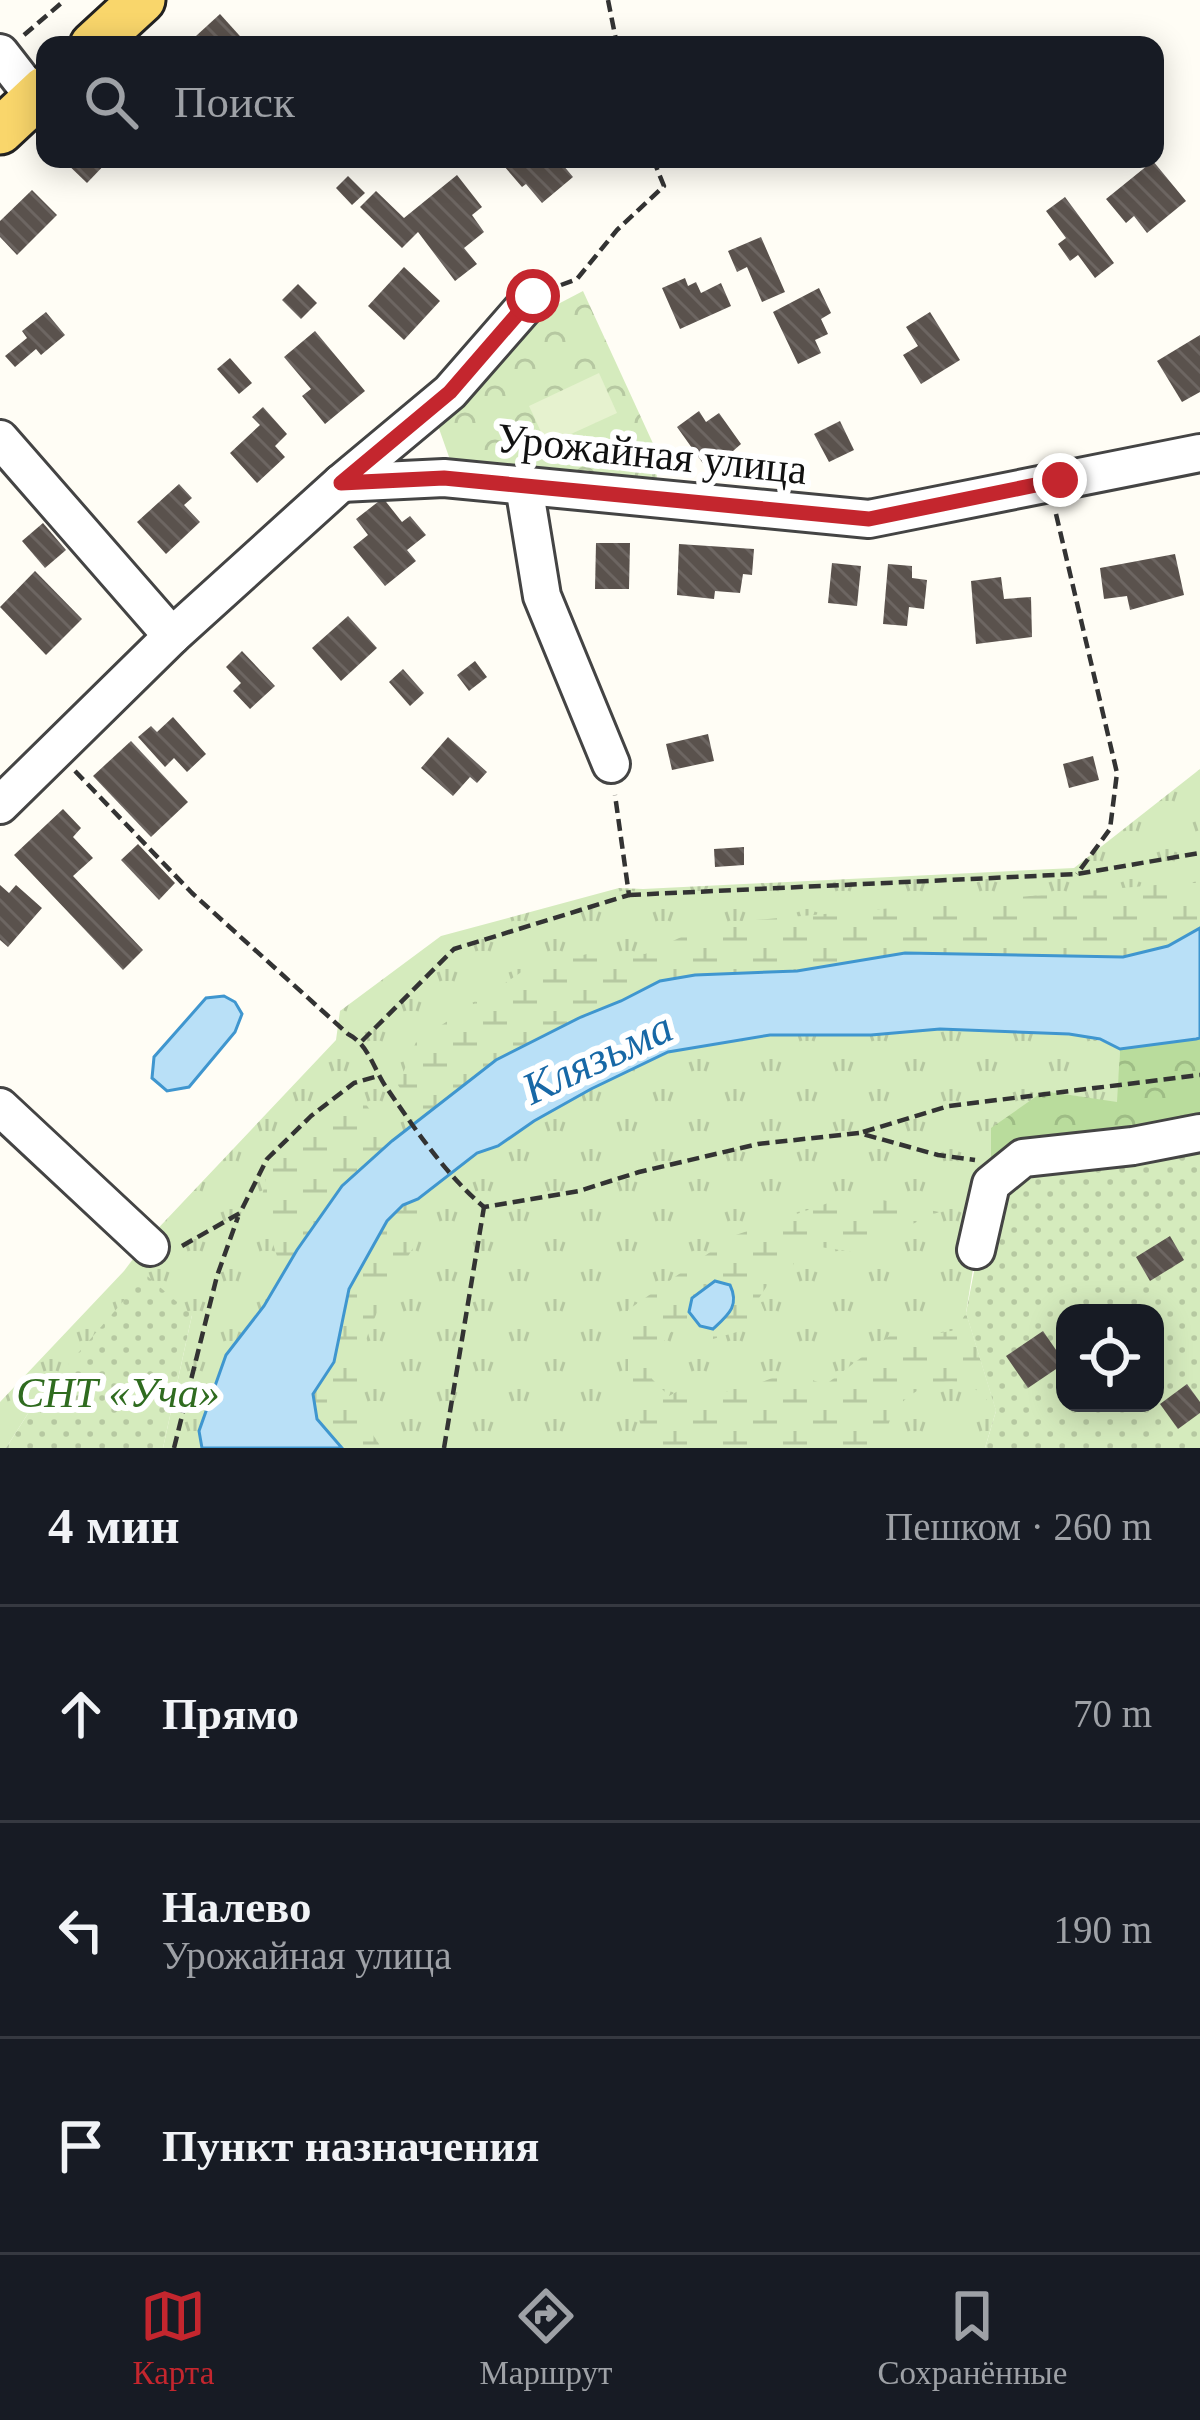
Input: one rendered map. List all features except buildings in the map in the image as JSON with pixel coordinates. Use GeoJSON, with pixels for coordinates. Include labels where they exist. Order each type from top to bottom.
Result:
{"type":"FeatureCollection","features":[{"type":"Feature","properties":{"kind":"main road"},"geometry":{"type":"LineString","coordinates":[[103,36],[142,0]]}},
{"type":"Feature","properties":{"kind":"main road"},"geometry":{"type":"LineString","coordinates":[[0,130],[36,98]]}},
{"type":"Feature","properties":{"kind":"street"},"geometry":{"type":"LineString","coordinates":[[0,54],[36,90]]}},
{"type":"Feature","properties":{"kind":"street"},"geometry":{"type":"LineString","coordinates":[[0,805],[172,636],[450,392],[533,296]]}},
{"type":"Feature","properties":{"kind":"street"},"geometry":{"type":"LineString","coordinates":[[0,439],[172,636]]}},
{"type":"Feature","properties":{"kind":"street","name":"Урожайная улица"},"geometry":{"type":"LineString","coordinates":[[341,483],[444,478],[869,519],[1200,453]]}},
{"type":"Feature","properties":{"kind":"street"},"geometry":{"type":"LineString","coordinates":[[524,485],[542,596],[611,764]]}},
{"type":"Feature","properties":{"kind":"street"},"geometry":{"type":"LineString","coordinates":[[0,1107],[149,1247]]}},
{"type":"Feature","properties":{"kind":"street"},"geometry":{"type":"LineString","coordinates":[[976,1250],[991,1184],[1022,1158],[1200,1133]]}},
{"type":"Feature","properties":{"kind":"path"},"geometry":{"type":"LineString","coordinates":[[0,54],[65,0]]}},
{"type":"Feature","properties":{"kind":"path"},"geometry":{"type":"LineString","coordinates":[[608,0],[615,36]]}},
{"type":"Feature","properties":{"kind":"path"},"geometry":{"type":"LineString","coordinates":[[533,296],[577,279],[617,230],[664,186],[657,168]]}},
{"type":"Feature","properties":{"kind":"path"},"geometry":{"type":"LineString","coordinates":[[1048,482],[1117,773],[1111,829],[1077,874]]}},
{"type":"Feature","properties":{"kind":"path"},"geometry":{"type":"LineString","coordinates":[[57,752],[192,893],[348,1034],[362,1041],[398,1104],[462,1188],[484,1207]]}},
{"type":"Feature","properties":{"kind":"path"},"geometry":{"type":"LineString","coordinates":[[611,764],[629,895]]}},
{"type":"Feature","properties":{"kind":"path"},"geometry":{"type":"LineString","coordinates":[[362,1041],[454,949],[629,895],[1077,874],[1200,853]]}},
{"type":"Feature","properties":{"kind":"path"},"geometry":{"type":"LineString","coordinates":[[174,1448],[217,1276],[240,1213],[267,1159],[354,1083],[379,1076]]}},
{"type":"Feature","properties":{"kind":"path"},"geometry":{"type":"LineString","coordinates":[[484,1207],[579,1191],[758,1144],[859,1133],[950,1106],[1200,1076]]}},
{"type":"Feature","properties":{"kind":"path"},"geometry":{"type":"LineString","coordinates":[[859,1133],[938,1155],[975,1160],[1022,1158]]}},
{"type":"Feature","properties":{"kind":"path"},"geometry":{"type":"LineString","coordinates":[[444,1448],[484,1207]]}},
{"type":"Feature","properties":{"kind":"path"},"geometry":{"type":"LineString","coordinates":[[149,1247],[169,1254],[240,1213]]}},
{"type":"Feature","properties":{"kind":"green space"},"geometry":{"type":"Polygon","coordinates":[[[583,291],[656,450],[657,483],[454,471],[437,423],[539,314],[583,291]]]}},
{"type":"Feature","properties":{"kind":"green space"},"geometry":{"type":"Polygon","coordinates":[[[599,373],[617,413],[547,445],[529,406],[599,373]]]}},
{"type":"Feature","properties":{"kind":"green space"},"geometry":{"type":"Polygon","coordinates":[[[1200,769],[1200,928],[905,953],[797,971],[496,1060],[392,1141],[297,1250],[199,1431],[202,1448],[163,1448],[192,1315],[34,1404],[6,1448],[0,1448],[0,1402],[336,1040],[340,1011],[441,936],[619,888],[1074,868],[1200,769]]]}},
{"type":"Feature","properties":{"kind":"green space"},"geometry":{"type":"Polygon","coordinates":[[[1200,883],[1200,928],[1168,946],[1123,957],[905,953],[797,971],[660,981],[496,1060],[420,1119],[398,1085],[416,1042],[523,971],[602,950],[645,954],[709,924],[1200,883]]]}},
{"type":"Feature","properties":{"kind":"green space"},"geometry":{"type":"Polygon","coordinates":[[[940,1029],[1057,1033],[1120,1049],[1118,1103],[1044,1091],[991,1184],[966,1313],[996,1411],[985,1448],[342,1448],[334,1362],[418,1199],[477,1153],[498,1146],[591,1089],[668,1052],[770,1035],[940,1029]]]}},
{"type":"Feature","properties":{"kind":"green space"},"geometry":{"type":"Polygon","coordinates":[[[1200,1038],[1200,1133],[991,1184],[991,1128],[1044,1091],[1117,1102],[1120,1049],[1200,1038]]]}},
{"type":"Feature","properties":{"kind":"green space"},"geometry":{"type":"Polygon","coordinates":[[[358,1093],[392,1141],[342,1186],[283,1274],[260,1205],[266,1178],[280,1159],[358,1093]]]}},
{"type":"Feature","properties":{"kind":"green space"},"geometry":{"type":"Polygon","coordinates":[[[1200,1133],[1200,1448],[985,1448],[996,1411],[966,1313],[991,1184],[1200,1133]]]}},
{"type":"Feature","properties":{"kind":"green space"},"geometry":{"type":"Polygon","coordinates":[[[854,1194],[939,1212],[888,1235],[863,1240],[859,1253],[801,1244],[791,1271],[774,1275],[759,1298],[767,1317],[713,1339],[713,1329],[732,1312],[715,1282],[692,1298],[689,1312],[700,1326],[677,1324],[652,1357],[652,1379],[669,1396],[689,1385],[727,1392],[790,1371],[825,1385],[891,1335],[956,1330],[966,1313],[996,1411],[971,1386],[945,1382],[906,1398],[890,1421],[888,1448],[648,1448],[628,1385],[628,1310],[733,1236],[854,1194]]]}},
{"type":"Feature","properties":{"kind":"green space"},"geometry":{"type":"Polygon","coordinates":[[[418,1199],[431,1217],[379,1309],[361,1359],[360,1410],[378,1448],[342,1448],[317,1419],[313,1394],[334,1362],[349,1289],[387,1221],[403,1205],[418,1199]]]}},
{"type":"Feature","properties":{"kind":"green space","name":"СНТ «Уча»"},"geometry":{"type":"Polygon","coordinates":[[[146,1275],[192,1315],[163,1448],[6,1448],[34,1404],[146,1275]]]}},
{"type":"Feature","properties":{"kind":"water","name":"Клязьма"},"geometry":{"type":"Polygon","coordinates":[[[1200,928],[1200,1038],[1120,1049],[1100,1039],[1069,1034],[940,1029],[770,1035],[668,1052],[591,1089],[498,1146],[477,1153],[387,1221],[349,1289],[334,1362],[313,1394],[317,1419],[342,1448],[202,1448],[199,1431],[226,1355],[264,1306],[342,1186],[496,1060],[660,981],[797,971],[905,953],[1123,957],[1168,946],[1200,928]]]}},
{"type":"Feature","properties":{"kind":"water"},"geometry":{"type":"Polygon","coordinates":[[[224,996],[242,1014],[235,1032],[189,1087],[167,1091],[152,1078],[154,1057],[206,998],[224,996]]]}},
{"type":"Feature","properties":{"kind":"water"},"geometry":{"type":"Polygon","coordinates":[[[715,1281],[730,1285],[734,1299],[728,1314],[713,1329],[700,1326],[689,1312],[692,1298],[715,1281]]]}},
{"type":"Feature","properties":{"kind":"route"},"geometry":{"type":"LineString","coordinates":[[533,296],[450,392],[341,483],[444,478],[869,519],[1060,480]]}}]}
